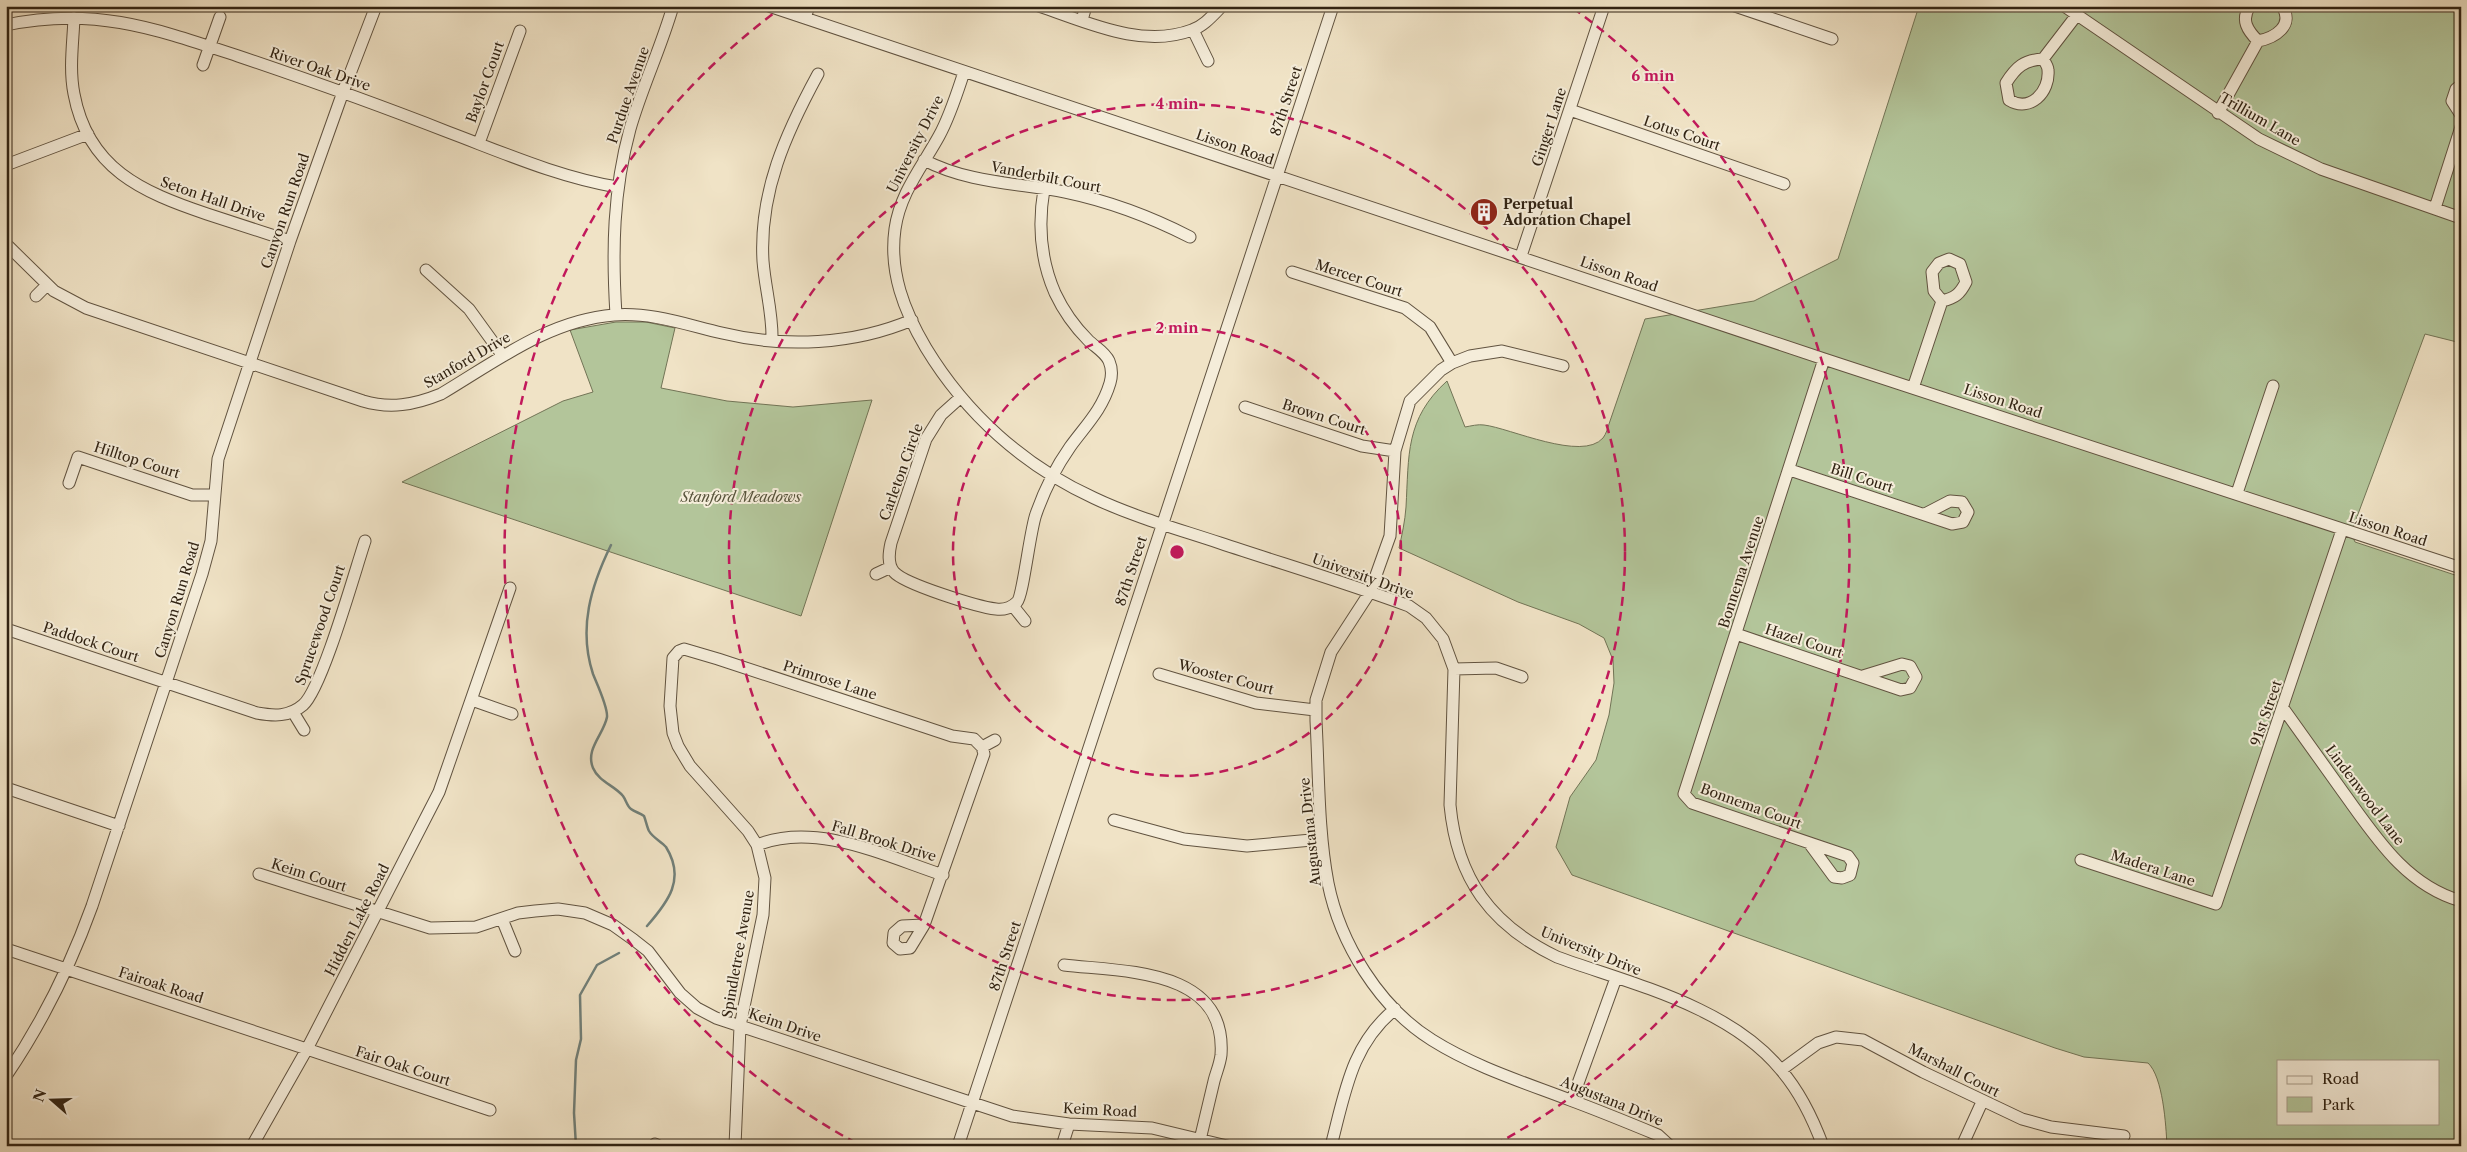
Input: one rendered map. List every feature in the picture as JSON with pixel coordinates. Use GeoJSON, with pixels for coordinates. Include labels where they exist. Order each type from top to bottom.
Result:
{"type":"FeatureCollection","features":[{"type":"Feature","properties":{"kind":"street","name":"Canyon Run Road"},"geometry":{"type":"LineString","coordinates":[[6,1076],[40,1022],[67,969],[92,906],[167,682],[208,552],[218,459],[290,241],[376,6]]}},
{"type":"Feature","properties":{"kind":"street","name":"Purdue Avenue"},"geometry":{"type":"LineString","coordinates":[[616,315],[613,243],[617,187],[630,128],[660,49],[673,6]]}},
{"type":"Feature","properties":{"kind":"street","name":"Lisson Road"},"geometry":{"type":"LineString","coordinates":[[769,6],[1276,177],[1521,256],[1824,359],[2461,568]]}},
{"type":"Feature","properties":{"kind":"street"},"geometry":{"type":"LineString","coordinates":[[805,18],[809,6]]}},
{"type":"Feature","properties":{"kind":"street"},"geometry":{"type":"LineString","coordinates":[[1040,6],[1147,38],[1166,37],[1193,30],[1206,22],[1222,6]]}},
{"type":"Feature","properties":{"kind":"street"},"geometry":{"type":"LineString","coordinates":[[1082,20],[1086,6]]}},
{"type":"Feature","properties":{"kind":"street","name":"87th Street"},"geometry":{"type":"LineString","coordinates":[[958,1146],[1333,6]]}},
{"type":"Feature","properties":{"kind":"street","name":"Ginger Lane"},"geometry":{"type":"LineString","coordinates":[[1521,256],[1604,6]]}},
{"type":"Feature","properties":{"kind":"street"},"geometry":{"type":"LineString","coordinates":[[1734,6],[1832,39]]}},
{"type":"Feature","properties":{"kind":"street","name":"Trillium Lane"},"geometry":{"type":"LineString","coordinates":[[2064,6],[2259,140],[2321,169],[2461,218]]}},
{"type":"Feature","properties":{"kind":"street"},"geometry":{"type":"LineString","coordinates":[[2250,6],[2246,12],[2245,23],[2249,32],[2258,42]]}},
{"type":"Feature","properties":{"kind":"street"},"geometry":{"type":"LineString","coordinates":[[2218,113],[2258,42],[2276,37],[2283,29],[2286,20],[2282,6]]}},
{"type":"Feature","properties":{"kind":"street"},"geometry":{"type":"LineString","coordinates":[[2043,58],[2076,16]]}},
{"type":"Feature","properties":{"kind":"street"},"geometry":{"type":"LineString","coordinates":[[202,66],[220,17]]}},
{"type":"Feature","properties":{"kind":"street","name":"Seton Hall Drive"},"geometry":{"type":"LineString","coordinates":[[74,18],[72,60],[74,93],[88,134],[116,170],[144,190],[164,200],[290,241]]}},
{"type":"Feature","properties":{"kind":"street","name":"River Oak Drive"},"geometry":{"type":"LineString","coordinates":[[6,25],[42,19],[98,18],[146,26],[343,92],[568,177],[617,187]]}},
{"type":"Feature","properties":{"kind":"street"},"geometry":{"type":"LineString","coordinates":[[1193,30],[1208,61]]}},
{"type":"Feature","properties":{"kind":"street","name":"Baylor Court"},"geometry":{"type":"LineString","coordinates":[[479,143],[520,31]]}},
{"type":"Feature","properties":{"kind":"street","name":"University Drive"},"geometry":{"type":"LineString","coordinates":[[964,72],[945,122],[902,201],[894,243],[897,280],[912,320],[934,361],[961,397],[998,436],[1053,476],[1095,499],[1162,524],[1409,606],[1426,618],[1443,639],[1454,669],[1450,806],[1452,824],[1464,868],[1486,903],[1523,939],[1556,957],[1692,1005],[1717,1017],[1746,1037],[1781,1070],[1812,1118],[1823,1146]]}},
{"type":"Feature","properties":{"kind":"street"},"geometry":{"type":"LineString","coordinates":[[772,341],[763,243],[767,197],[778,158],[818,74]]}},
{"type":"Feature","properties":{"kind":"street"},"geometry":{"type":"LineString","coordinates":[[2461,85],[2456,90],[2452,101],[2461,115]]}},
{"type":"Feature","properties":{"kind":"street","name":"Lotus Court"},"geometry":{"type":"LineString","coordinates":[[1570,110],[1784,184]]}},
{"type":"Feature","properties":{"kind":"street"},"geometry":{"type":"LineString","coordinates":[[2435,208],[2461,127]]}},
{"type":"Feature","properties":{"kind":"street"},"geometry":{"type":"LineString","coordinates":[[6,165],[88,134]]}},
{"type":"Feature","properties":{"kind":"street","name":"Vanderbilt Court"},"geometry":{"type":"LineString","coordinates":[[924,160],[946,170],[973,178],[1094,199],[1190,237]]}},
{"type":"Feature","properties":{"kind":"street"},"geometry":{"type":"LineString","coordinates":[[876,574],[890,567],[902,579],[986,607],[1003,609],[1013,606],[1022,594],[1026,554],[1035,516],[1053,476],[1071,446],[1103,403],[1111,370],[1108,359],[1082,334],[1068,315],[1053,286],[1044,256],[1042,238],[1044,189]]}},
{"type":"Feature","properties":{"kind":"street","name":"Stanford Drive"},"geometry":{"type":"LineString","coordinates":[[6,244],[47,285],[86,308],[363,401],[394,406],[422,402],[440,394],[503,356],[556,328],[599,317],[616,315],[663,318],[738,337],[772,341],[826,341],[858,336],[912,320]]}},
{"type":"Feature","properties":{"kind":"street"},"geometry":{"type":"LineString","coordinates":[[426,270],[469,309],[503,356]]}},
{"type":"Feature","properties":{"kind":"street","name":"Mercer Court"},"geometry":{"type":"LineString","coordinates":[[1292,272],[1405,308],[1430,327],[1452,363]]}},
{"type":"Feature","properties":{"kind":"street"},"geometry":{"type":"LineString","coordinates":[[36,296],[47,285]]}},
{"type":"Feature","properties":{"kind":"street"},"geometry":{"type":"LineString","coordinates":[[1913,388],[1942,301]]}},
{"type":"Feature","properties":{"kind":"street","name":"Augustana Drive"},"geometry":{"type":"LineString","coordinates":[[1563,366],[1502,351],[1470,356],[1452,363],[1429,381],[1410,401],[1395,451],[1390,536],[1370,592],[1331,652],[1321,680],[1315,710],[1322,839],[1328,883],[1335,911],[1366,973],[1395,1009],[1430,1039],[1459,1056],[1494,1072],[1572,1100],[1658,1135],[1670,1146]]}},
{"type":"Feature","properties":{"kind":"street","name":"Bonnema Avenue"},"geometry":{"type":"LineString","coordinates":[[1684,794],[1790,470],[1824,359]]}},
{"type":"Feature","properties":{"kind":"street"},"geometry":{"type":"LineString","coordinates":[[2237,494],[2273,386]]}},
{"type":"Feature","properties":{"kind":"street","name":"Carleton Circle"},"geometry":{"type":"LineString","coordinates":[[890,567],[889,550],[926,439],[941,415],[961,397]]}},
{"type":"Feature","properties":{"kind":"street","name":"Brown Court"},"geometry":{"type":"LineString","coordinates":[[1245,407],[1362,446],[1395,451]]}},
{"type":"Feature","properties":{"kind":"street","name":"Hilltop Court"},"geometry":{"type":"LineString","coordinates":[[69,483],[78,457],[192,495],[213,495]]}},
{"type":"Feature","properties":{"kind":"street","name":"Bill Court"},"geometry":{"type":"LineString","coordinates":[[1790,470],[1925,514]]}},
{"type":"Feature","properties":{"kind":"street","name":"91st Street"},"geometry":{"type":"LineString","coordinates":[[2216,904],[2284,708],[2342,530]]}},
{"type":"Feature","properties":{"kind":"street","name":"Sprucewood Court"},"geometry":{"type":"LineString","coordinates":[[293,712],[309,699],[319,678],[365,541]]}},
{"type":"Feature","properties":{"kind":"street","name":"Hidden Lake Road"},"geometry":{"type":"LineString","coordinates":[[252,1146],[307,1049],[438,792],[510,588]]}},
{"type":"Feature","properties":{"kind":"street"},"geometry":{"type":"LineString","coordinates":[[1013,606],[1025,621]]}},
{"type":"Feature","properties":{"kind":"street","name":"Paddock Court"},"geometry":{"type":"LineString","coordinates":[[6,629],[167,682]]}},
{"type":"Feature","properties":{"kind":"street","name":"Hazel Court"},"geometry":{"type":"LineString","coordinates":[[1736,634],[1863,676]]}},
{"type":"Feature","properties":{"kind":"street","name":"Primrose Lane"},"geometry":{"type":"LineString","coordinates":[[674,647],[718,659],[934,730],[974,739],[982,747]]}},
{"type":"Feature","properties":{"kind":"street","name":"Spindletree Avenue"},"geometry":{"type":"LineString","coordinates":[[674,647],[670,706],[673,734],[690,766],[739,819],[757,845],[763,866],[766,892],[740,1026],[735,1146]]}},
{"type":"Feature","properties":{"kind":"street"},"geometry":{"type":"LineString","coordinates":[[1454,669],[1496,668],[1522,677]]}},
{"type":"Feature","properties":{"kind":"street","name":"Wooster Court"},"geometry":{"type":"LineString","coordinates":[[1159,674],[1256,703],[1315,710]]}},
{"type":"Feature","properties":{"kind":"street"},"geometry":{"type":"LineString","coordinates":[[167,682],[257,713],[275,715],[293,712],[304,730]]}},
{"type":"Feature","properties":{"kind":"street"},"geometry":{"type":"LineString","coordinates":[[472,700],[512,714]]}},
{"type":"Feature","properties":{"kind":"street","name":"Lindenwood Lane"},"geometry":{"type":"LineString","coordinates":[[2284,708],[2385,850],[2413,877],[2449,898],[2461,901]]}},
{"type":"Feature","properties":{"kind":"street"},"geometry":{"type":"LineString","coordinates":[[924,925],[943,875],[972,785],[983,760],[982,747],[995,740]]}},
{"type":"Feature","properties":{"kind":"street"},"geometry":{"type":"LineString","coordinates":[[6,788],[119,826]]}},
{"type":"Feature","properties":{"kind":"street","name":"Bonnema Court"},"geometry":{"type":"LineString","coordinates":[[1684,794],[1692,803],[1809,843]]}},
{"type":"Feature","properties":{"kind":"street"},"geometry":{"type":"LineString","coordinates":[[1114,820],[1184,839],[1247,846],[1322,839]]}},
{"type":"Feature","properties":{"kind":"street","name":"Fall Brook Drive"},"geometry":{"type":"LineString","coordinates":[[757,845],[792,836],[827,838],[943,875]]}},
{"type":"Feature","properties":{"kind":"street","name":"Madera Lane"},"geometry":{"type":"LineString","coordinates":[[2081,860],[2216,904]]}},
{"type":"Feature","properties":{"kind":"street","name":"Keim Court"},"geometry":{"type":"LineString","coordinates":[[260,874],[378,913]]}},
{"type":"Feature","properties":{"kind":"street","name":"Keim Drive"},"geometry":{"type":"LineString","coordinates":[[378,913],[417,925],[438,928],[476,927],[518,913],[558,909],[597,917],[613,925],[648,951],[680,993],[697,1008],[716,1018],[972,1104]]}},
{"type":"Feature","properties":{"kind":"street"},"geometry":{"type":"LineString","coordinates":[[502,918],[514,951]]}},
{"type":"Feature","properties":{"kind":"street","name":"Fairoak Road"},"geometry":{"type":"LineString","coordinates":[[6,949],[307,1049]]}},
{"type":"Feature","properties":{"kind":"street"},"geometry":{"type":"LineString","coordinates":[[1064,965],[1142,974],[1171,980],[1194,991],[1209,1007],[1219,1030],[1221,1056],[1199,1142]]}},
{"type":"Feature","properties":{"kind":"street"},"geometry":{"type":"LineString","coordinates":[[1572,1100],[1616,978]]}},
{"type":"Feature","properties":{"kind":"street"},"geometry":{"type":"LineString","coordinates":[[1331,1146],[1345,1090],[1360,1050],[1369,1034],[1395,1009]]}},
{"type":"Feature","properties":{"kind":"street","name":"Marshall Court"},"geometry":{"type":"LineString","coordinates":[[1781,1070],[1818,1043],[1836,1037],[1863,1040],[1982,1102],[2022,1120],[2051,1127],[2124,1136]]}},
{"type":"Feature","properties":{"kind":"street","name":"Fair Oak Court"},"geometry":{"type":"LineString","coordinates":[[307,1049],[490,1110]]}},
{"type":"Feature","properties":{"kind":"street"},"geometry":{"type":"LineString","coordinates":[[1962,1146],[1982,1102]]}},
{"type":"Feature","properties":{"kind":"street","name":"Keim Road"},"geometry":{"type":"LineString","coordinates":[[972,1104],[1012,1116],[1069,1124],[1152,1128],[1199,1142],[1227,1146]]}},
{"type":"Feature","properties":{"kind":"street"},"geometry":{"type":"LineString","coordinates":[[1062,1146],[1069,1124]]}},
{"type":"Feature","properties":{"kind":"green space"},"geometry":{"type":"Polygon","coordinates":[[[1919,6],[2461,6],[2461,343],[2425,334],[2351,533],[2355,542],[2461,577],[2461,1146],[2167,1146],[2165,1114],[2160,1090],[2153,1070],[2148,1063],[2084,1057],[2055,1048],[1572,875],[1556,847],[1570,797],[1596,760],[1609,715],[1614,683],[1613,660],[1604,638],[1579,624],[1518,602],[1399,548],[1406,512],[1409,454],[1416,424],[1423,409],[1433,395],[1447,381],[1465,427],[1484,425],[1496,427],[1545,442],[1563,445],[1579,447],[1593,444],[1603,438],[1607,431],[1645,319],[1754,301],[1838,259],[1919,6]]]}},
{"type":"Feature","properties":{"kind":"green space","name":"Stanford Meadows"},"geometry":{"type":"Polygon","coordinates":[[[616,322],[646,322],[675,328],[661,388],[727,401],[793,407],[872,400],[801,616],[402,482],[563,401],[593,392],[570,330],[616,322]]]}},
{"type":"Feature","properties":{"kind":"waterway"},"geometry":{"type":"LineString","coordinates":[[611,545],[593,592],[587,624],[589,657],[607,713],[605,723],[593,748],[591,761],[599,777],[619,792],[631,809],[644,816],[649,831],[666,847],[672,859],[674,869],[672,890],[662,908],[647,926]]}},
{"type":"Feature","properties":{"kind":"waterway"},"geometry":{"type":"LineString","coordinates":[[576,1146],[574,1113],[576,1060],[581,1039],[580,995],[597,965],[619,953]]}},
{"type":"Feature","properties":{"kind":"place","name":"Perpetual Adoration Chapel"},"geometry":{"type":"Point","coordinates":[1484,212]}}]}
